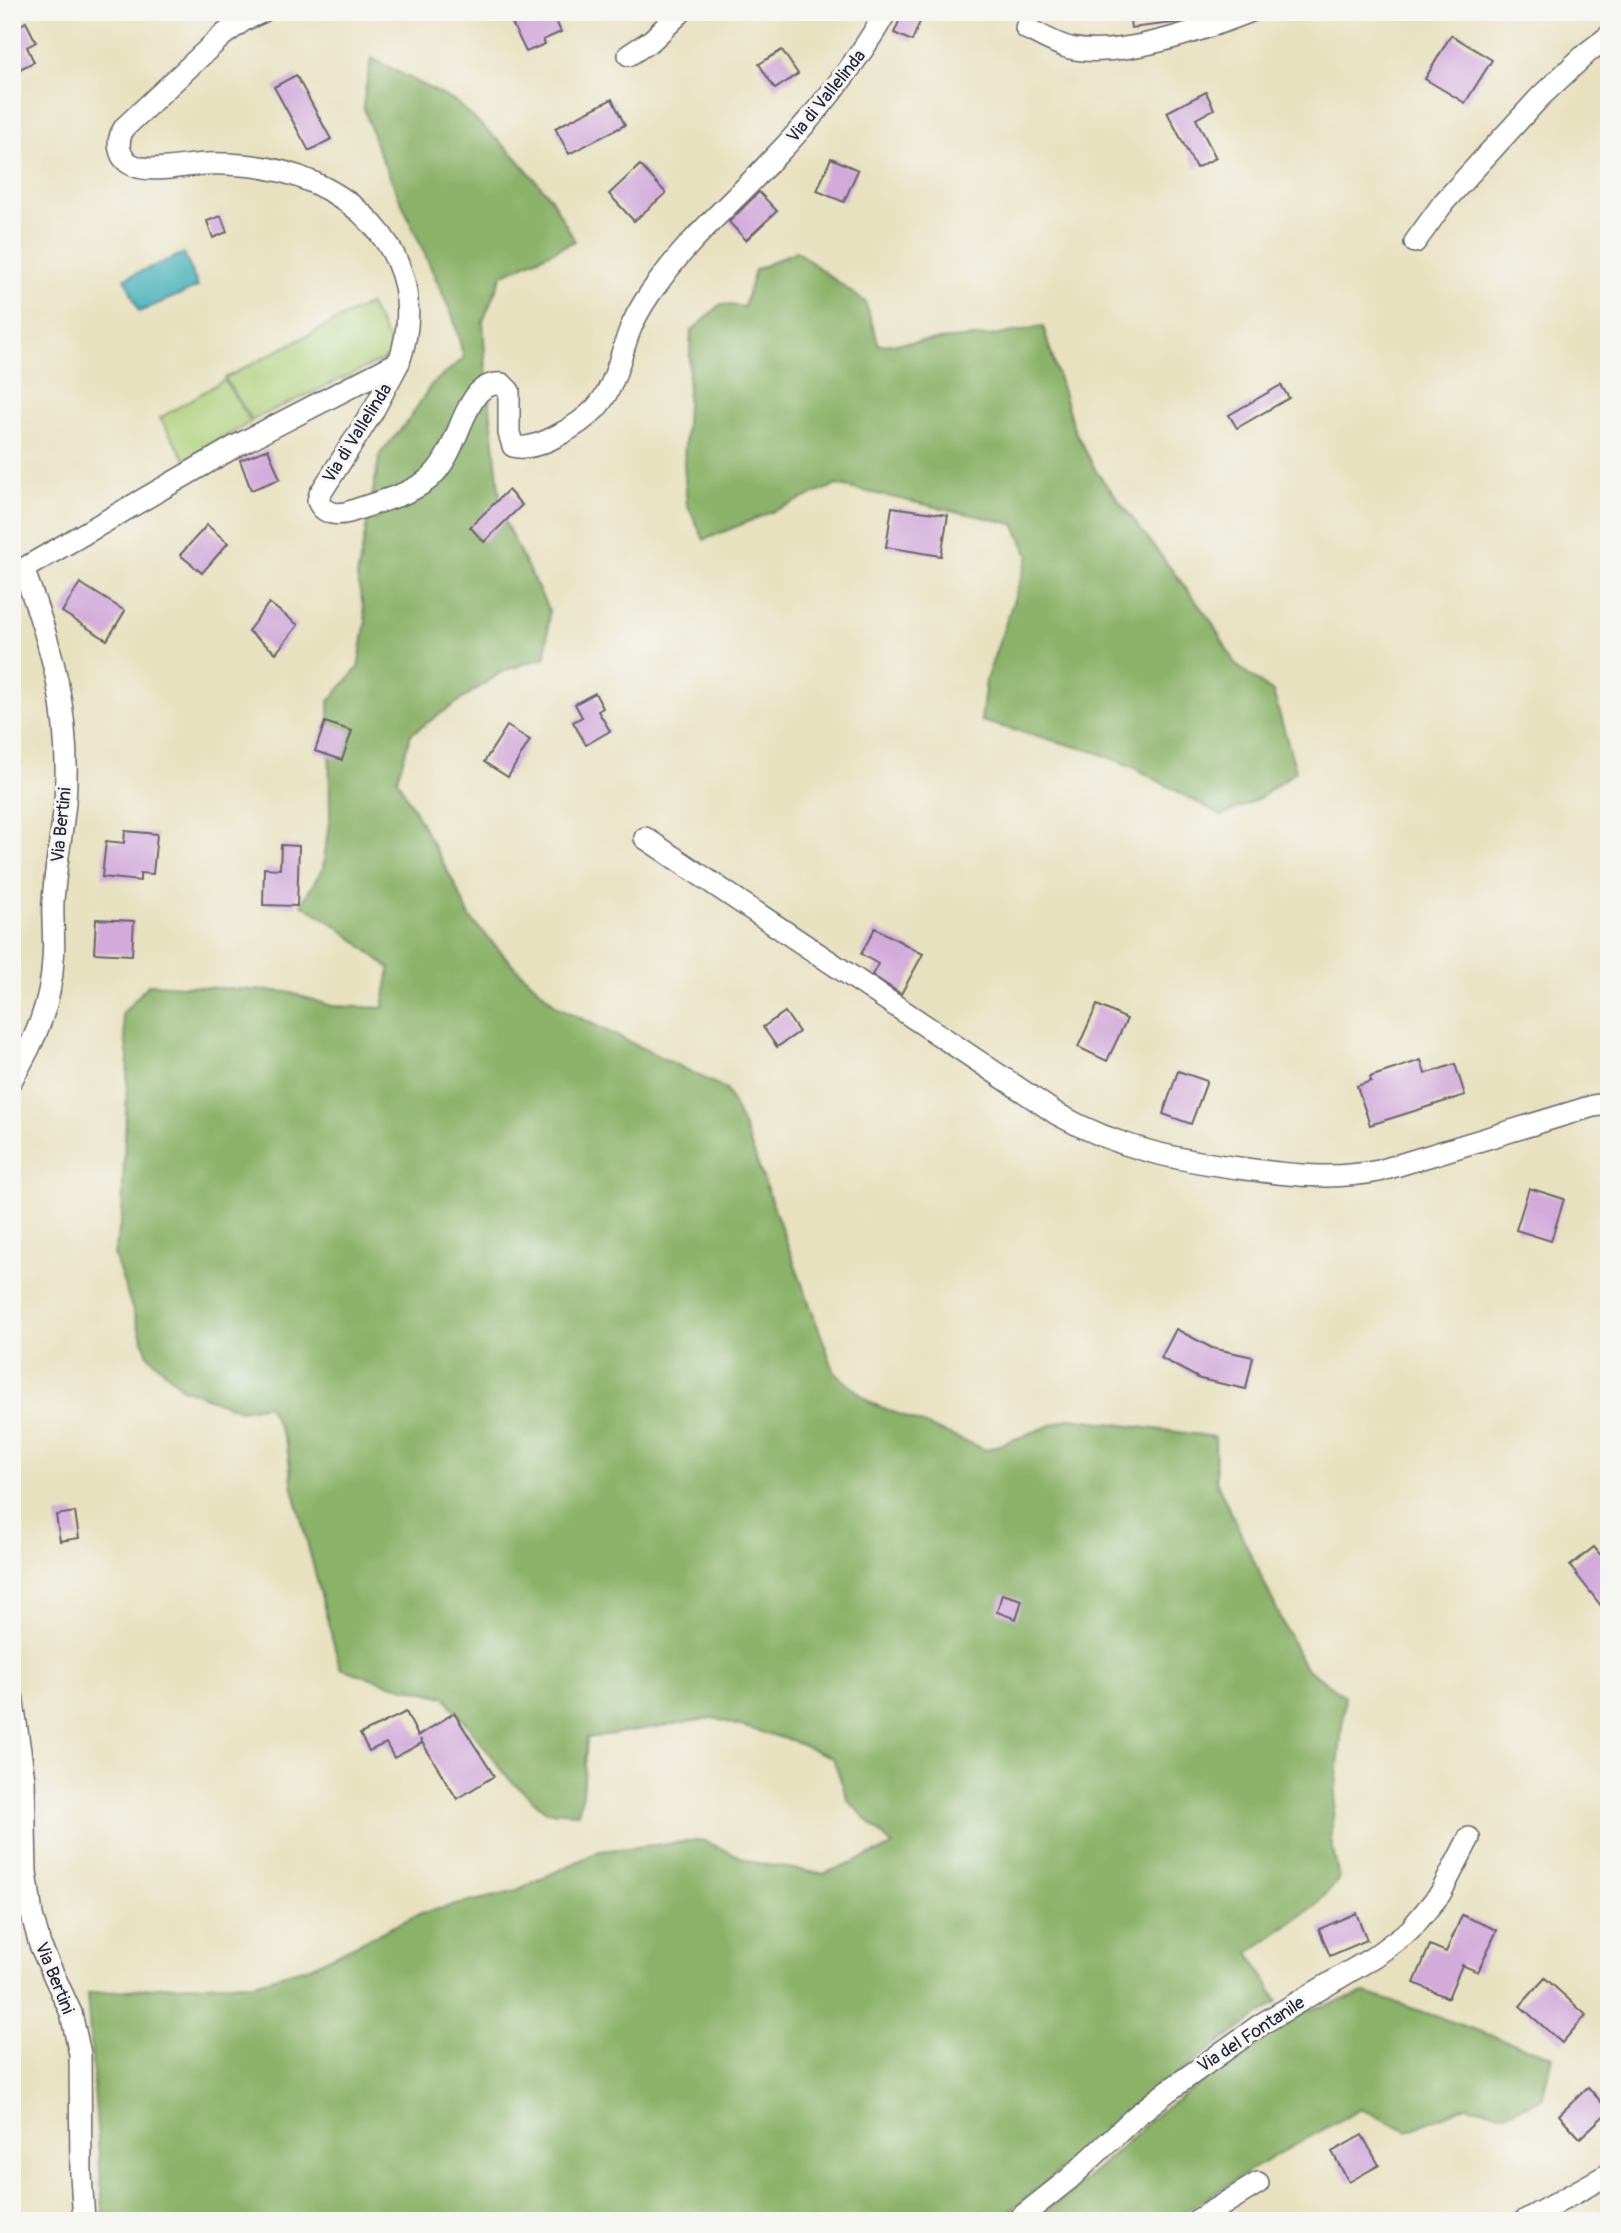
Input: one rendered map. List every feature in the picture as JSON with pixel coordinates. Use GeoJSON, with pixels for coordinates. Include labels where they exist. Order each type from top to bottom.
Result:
{"type":"FeatureCollection","features":[{"type":"Feature","properties":{"kind":"street"},"geometry":{"type":"LineString","coordinates":[[262,12],[244,20],[222,36],[125,127],[119,137],[119,148],[125,159],[137,167],[219,164],[268,168],[312,181],[349,202],[378,231],[402,272],[407,320],[399,362]]}},
{"type":"Feature","properties":{"kind":"street"},"geometry":{"type":"LineString","coordinates":[[629,55],[652,40],[681,12]]}},
{"type":"Feature","properties":{"kind":"street","name":"Via di Vallelinda"},"geometry":{"type":"LineString","coordinates":[[399,362],[373,411],[320,494],[318,500],[325,510],[336,514],[347,513],[407,492],[425,482],[448,454],[474,399],[489,385],[502,384],[509,391],[509,438],[513,446],[520,448],[531,447],[561,433],[596,408],[612,382],[632,324],[657,283],[679,255],[771,162],[847,75],[886,12]]}},
{"type":"Feature","properties":{"kind":"street"},"geometry":{"type":"LineString","coordinates":[[1026,28],[1059,44],[1097,50],[1175,37],[1249,12]]}},
{"type":"Feature","properties":{"kind":"street"},"geometry":{"type":"LineString","coordinates":[[1415,242],[1444,202],[1540,97],[1609,36]]}},
{"type":"Feature","properties":{"kind":"street","name":"Via di Vallelinda"},"geometry":{"type":"LineString","coordinates":[[18,570],[234,447],[399,362]]}},
{"type":"Feature","properties":{"kind":"street","name":"Via Bertini"},"geometry":{"type":"LineString","coordinates":[[12,1079],[35,1037],[49,998],[54,960],[53,901],[66,779],[66,734],[60,688],[49,640],[18,570]]}},
{"type":"Feature","properties":{"kind":"street"},"geometry":{"type":"LineString","coordinates":[[645,838],[1057,1114],[1105,1138],[1156,1154],[1300,1176],[1346,1176],[1378,1171],[1593,1106],[1609,1104]]}},
{"type":"Feature","properties":{"kind":"street","name":"Via Bertini"},"geometry":{"type":"LineString","coordinates":[[12,1695],[24,1779],[26,1872],[32,1915],[40,1944],[71,2013],[80,2054],[84,2221]]}},
{"type":"Feature","properties":{"kind":"street","name":"Via del Fontanile"},"geometry":{"type":"LineString","coordinates":[[1016,2221],[1069,2179],[1136,2116],[1168,2091],[1260,2025],[1374,1957],[1401,1937],[1425,1914],[1440,1894],[1469,1838]]}},
{"type":"Feature","properties":{"kind":"street"},"geometry":{"type":"LineString","coordinates":[[1524,2221],[1609,2174]]}},
{"type":"Feature","properties":{"kind":"street"},"geometry":{"type":"LineString","coordinates":[[1196,2221],[1258,2183]]}},
{"type":"Feature","properties":{"kind":"green space"},"geometry":{"type":"Polygon","coordinates":[[[371,58],[456,102],[515,156],[550,197],[575,241],[502,275],[483,321],[502,516],[549,611],[546,657],[503,671],[411,734],[397,779],[471,919],[512,964],[558,1007],[726,1089],[745,1130],[835,1373],[871,1403],[986,1450],[1070,1418],[1215,1437],[1216,1481],[1304,1667],[1345,1696],[1331,1839],[1339,1879],[1315,1906],[1249,1952],[1278,2002],[1205,2053],[997,2221],[104,2221],[87,1994],[170,1986],[253,1983],[310,1967],[421,1913],[513,1892],[600,1851],[702,1840],[752,1862],[823,1874],[893,1846],[848,1800],[833,1758],[789,1740],[713,1718],[587,1738],[583,1793],[578,1813],[546,1811],[510,1780],[445,1697],[390,1684],[340,1668],[293,1488],[287,1445],[268,1405],[240,1410],[182,1388],[148,1355],[114,1255],[122,1216],[128,1057],[122,1014],[149,984],[288,992],[332,1006],[383,1008],[390,969],[337,926],[301,904],[323,868],[330,816],[329,701],[358,668],[366,621],[357,577],[380,454],[408,421],[431,385],[464,358],[453,317],[377,148],[363,105],[371,58]]]}},
{"type":"Feature","properties":{"kind":"green space"},"geometry":{"type":"Polygon","coordinates":[[[796,251],[865,302],[879,345],[999,335],[1043,326],[1074,429],[1096,471],[1211,621],[1236,665],[1273,692],[1296,771],[1258,799],[1222,816],[1135,768],[1096,752],[981,721],[986,680],[1029,556],[1014,524],[836,485],[704,540],[687,504],[684,463],[691,332],[721,304],[744,307],[755,270],[796,251]]]}},
{"type":"Feature","properties":{"kind":"green space"},"geometry":{"type":"Polygon","coordinates":[[[369,304],[396,354],[252,420],[225,378],[369,304]]]}},
{"type":"Feature","properties":{"kind":"green space"},"geometry":{"type":"Polygon","coordinates":[[[224,380],[251,422],[186,460],[160,418],[224,380]]]}},
{"type":"Feature","properties":{"kind":"green space"},"geometry":{"type":"Polygon","coordinates":[[[1365,1993],[1552,2056],[1542,2099],[1506,2113],[1466,2106],[1408,2131],[1361,2109],[1274,2156],[1170,2221],[1030,2221],[1070,2194],[1158,2113],[1304,2012],[1365,1993]]]}},
{"type":"Feature","properties":{"kind":"water"},"geometry":{"type":"Polygon","coordinates":[[[184,253],[198,287],[139,312],[125,278],[184,253]]]}},
{"type":"Feature","properties":{"kind":"building"},"geometry":{"type":"Polygon","coordinates":[[[520,12],[552,12],[561,32],[543,40],[545,44],[526,52],[509,17],[520,12]]]}},
{"type":"Feature","properties":{"kind":"building"},"geometry":{"type":"Polygon","coordinates":[[[903,12],[924,12],[912,41],[894,33],[903,12]]]}},
{"type":"Feature","properties":{"kind":"building"},"geometry":{"type":"Polygon","coordinates":[[[1129,12],[1180,12],[1181,22],[1131,28],[1129,12]]]}},
{"type":"Feature","properties":{"kind":"building"},"geometry":{"type":"Polygon","coordinates":[[[12,17],[17,27],[26,22],[36,42],[27,47],[34,62],[12,73],[12,17]]]}},
{"type":"Feature","properties":{"kind":"building"},"geometry":{"type":"Polygon","coordinates":[[[1451,35],[1492,60],[1465,103],[1425,79],[1451,35]]]}},
{"type":"Feature","properties":{"kind":"building"},"geometry":{"type":"Polygon","coordinates":[[[782,50],[798,74],[775,89],[759,64],[782,50]]]}},
{"type":"Feature","properties":{"kind":"building"},"geometry":{"type":"Polygon","coordinates":[[[296,75],[331,139],[309,151],[274,87],[296,75]]]}},
{"type":"Feature","properties":{"kind":"building"},"geometry":{"type":"Polygon","coordinates":[[[1206,92],[1214,109],[1196,119],[1216,158],[1196,168],[1167,112],[1206,92]]]}},
{"type":"Feature","properties":{"kind":"building"},"geometry":{"type":"Polygon","coordinates":[[[612,99],[625,125],[569,154],[555,128],[612,99]]]}},
{"type":"Feature","properties":{"kind":"building"},"geometry":{"type":"Polygon","coordinates":[[[831,158],[858,170],[844,202],[817,191],[831,158]]]}},
{"type":"Feature","properties":{"kind":"building"},"geometry":{"type":"Polygon","coordinates":[[[640,165],[666,193],[634,221],[609,194],[640,165]]]}},
{"type":"Feature","properties":{"kind":"building"},"geometry":{"type":"Polygon","coordinates":[[[759,192],[777,211],[746,240],[729,222],[759,192]]]}},
{"type":"Feature","properties":{"kind":"building"},"geometry":{"type":"Polygon","coordinates":[[[221,216],[227,232],[213,238],[207,221],[221,216]]]}},
{"type":"Feature","properties":{"kind":"building"},"geometry":{"type":"Polygon","coordinates":[[[1281,385],[1289,398],[1237,428],[1229,415],[1281,385]]]}},
{"type":"Feature","properties":{"kind":"building"},"geometry":{"type":"Polygon","coordinates":[[[268,449],[280,479],[251,490],[240,460],[268,449]]]}},
{"type":"Feature","properties":{"kind":"building"},"geometry":{"type":"Polygon","coordinates":[[[508,490],[522,505],[484,542],[470,527],[508,490]]]}},
{"type":"Feature","properties":{"kind":"building"},"geometry":{"type":"Polygon","coordinates":[[[892,507],[948,515],[941,556],[886,547],[892,507]]]}},
{"type":"Feature","properties":{"kind":"building"},"geometry":{"type":"Polygon","coordinates":[[[207,525],[228,543],[202,573],[180,555],[207,525]]]}},
{"type":"Feature","properties":{"kind":"building"},"geometry":{"type":"Polygon","coordinates":[[[80,583],[125,611],[107,640],[62,612],[80,583]]]}},
{"type":"Feature","properties":{"kind":"building"},"geometry":{"type":"Polygon","coordinates":[[[269,603],[298,625],[276,653],[248,631],[269,603]]]}},
{"type":"Feature","properties":{"kind":"building"},"geometry":{"type":"Polygon","coordinates":[[[595,693],[603,708],[598,711],[610,731],[586,745],[573,722],[582,717],[575,704],[595,693]]]}},
{"type":"Feature","properties":{"kind":"building"},"geometry":{"type":"Polygon","coordinates":[[[325,722],[352,731],[342,760],[315,751],[325,722]]]}},
{"type":"Feature","properties":{"kind":"building"},"geometry":{"type":"Polygon","coordinates":[[[507,726],[530,740],[508,777],[484,762],[507,726]]]}},
{"type":"Feature","properties":{"kind":"building"},"geometry":{"type":"Polygon","coordinates":[[[125,831],[157,834],[153,874],[140,873],[140,881],[102,877],[106,841],[124,843],[125,831]]]}},
{"type":"Feature","properties":{"kind":"building"},"geometry":{"type":"Polygon","coordinates":[[[281,845],[299,846],[297,906],[263,905],[264,868],[280,869],[281,845]]]}},
{"type":"Feature","properties":{"kind":"building"},"geometry":{"type":"Polygon","coordinates":[[[96,919],[134,921],[132,955],[94,953],[96,919]]]}},
{"type":"Feature","properties":{"kind":"building"},"geometry":{"type":"Polygon","coordinates":[[[875,928],[923,954],[901,994],[872,975],[878,964],[861,954],[875,928]]]}},
{"type":"Feature","properties":{"kind":"building"},"geometry":{"type":"Polygon","coordinates":[[[1097,1005],[1127,1019],[1107,1061],[1078,1047],[1097,1005]]]}},
{"type":"Feature","properties":{"kind":"building"},"geometry":{"type":"Polygon","coordinates":[[[785,1012],[799,1032],[777,1047],[763,1027],[785,1012]]]}},
{"type":"Feature","properties":{"kind":"building"},"geometry":{"type":"Polygon","coordinates":[[[1421,1060],[1425,1074],[1455,1064],[1465,1095],[1370,1125],[1357,1086],[1371,1081],[1370,1077],[1421,1060]]]}},
{"type":"Feature","properties":{"kind":"building"},"geometry":{"type":"Polygon","coordinates":[[[1178,1071],[1207,1081],[1191,1124],[1163,1114],[1178,1071]]]}},
{"type":"Feature","properties":{"kind":"building"},"geometry":{"type":"Polygon","coordinates":[[[1529,1188],[1564,1199],[1551,1241],[1516,1230],[1529,1188]]]}},
{"type":"Feature","properties":{"kind":"building"},"geometry":{"type":"Polygon","coordinates":[[[1176,1329],[1212,1348],[1253,1357],[1246,1389],[1200,1379],[1161,1358],[1176,1329]]]}},
{"type":"Feature","properties":{"kind":"building"},"geometry":{"type":"Polygon","coordinates":[[[75,1512],[79,1538],[60,1541],[56,1515],[75,1512]]]}},
{"type":"Feature","properties":{"kind":"building"},"geometry":{"type":"Polygon","coordinates":[[[1594,1547],[1609,1565],[1609,1616],[1570,1566],[1594,1547]]]}},
{"type":"Feature","properties":{"kind":"building"},"geometry":{"type":"Polygon","coordinates":[[[1002,1594],[1022,1600],[1016,1619],[997,1612],[1002,1594]]]}},
{"type":"Feature","properties":{"kind":"building"},"geometry":{"type":"Polygon","coordinates":[[[406,1712],[418,1736],[454,1713],[494,1776],[457,1799],[420,1739],[422,1743],[394,1758],[386,1743],[369,1751],[360,1734],[406,1712]]]}},
{"type":"Feature","properties":{"kind":"building"},"geometry":{"type":"Polygon","coordinates":[[[1356,1913],[1367,1940],[1330,1956],[1319,1929],[1356,1913]]]}},
{"type":"Feature","properties":{"kind":"building"},"geometry":{"type":"Polygon","coordinates":[[[1462,1915],[1497,1930],[1478,1972],[1462,1965],[1448,1998],[1414,1983],[1430,1945],[1446,1952],[1462,1915]]]}},
{"type":"Feature","properties":{"kind":"building"},"geometry":{"type":"Polygon","coordinates":[[[1545,1978],[1586,2015],[1562,2043],[1520,2006],[1545,1978]]]}},
{"type":"Feature","properties":{"kind":"building"},"geometry":{"type":"Polygon","coordinates":[[[1588,2087],[1609,2111],[1580,2138],[1559,2115],[1588,2087]]]}},
{"type":"Feature","properties":{"kind":"building"},"geometry":{"type":"Polygon","coordinates":[[[1362,2135],[1379,2165],[1349,2182],[1332,2152],[1362,2135]]]}}]}
